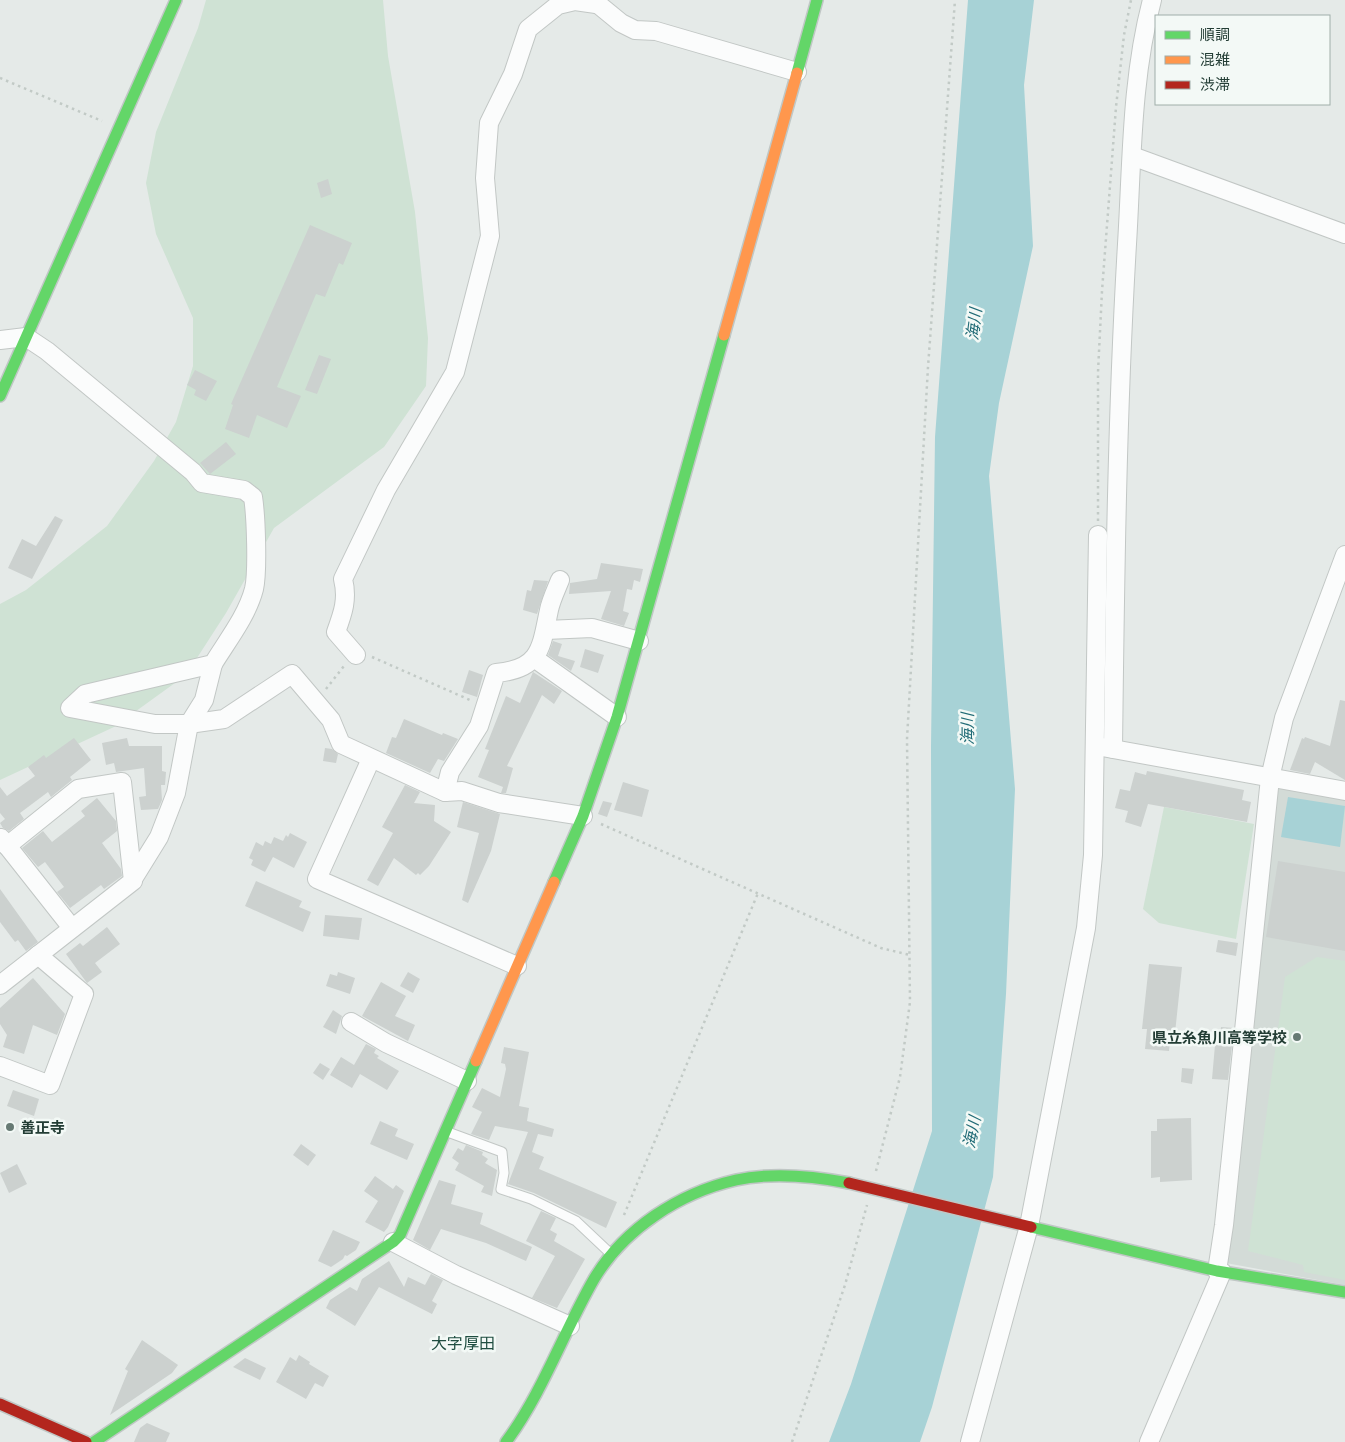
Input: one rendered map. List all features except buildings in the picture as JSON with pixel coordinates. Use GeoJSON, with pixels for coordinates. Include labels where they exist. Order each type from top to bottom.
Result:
{"type":"FeatureCollection","features":[{"type":"Feature","properties":{"kind":"street"},"geometry":{"type":"LineString","coordinates":[[0,396],[176,0]]}},
{"type":"Feature","properties":{"kind":"street"},"geometry":{"type":"LineString","coordinates":[[356,655],[336,632],[344,611],[347,592],[343,579],[386,490],[455,372],[490,236],[485,178],[489,123],[513,74],[528,29],[558,5],[575,0],[595,2],[621,23],[635,30],[656,31],[797,72]]}},
{"type":"Feature","properties":{"kind":"street"},"geometry":{"type":"LineString","coordinates":[[94,1442],[393,1242],[400,1235],[583,816],[617,717],[817,0]]}},
{"type":"Feature","properties":{"kind":"street"},"geometry":{"type":"LineString","coordinates":[[970,1442],[1029,1226],[1086,928],[1104,748],[1116,454],[1132,156],[1138,78],[1152,0]]}},
{"type":"Feature","properties":{"kind":"street"},"geometry":{"type":"LineString","coordinates":[[1132,156],[1345,234]]}},
{"type":"Feature","properties":{"kind":"street"},"geometry":{"type":"LineString","coordinates":[[0,340],[26,337],[47,350],[193,472],[202,482],[244,490],[254,497],[255,511],[254,588],[248,604],[213,664],[204,700],[188,724],[176,793],[159,836],[133,879],[0,985]]}},
{"type":"Feature","properties":{"kind":"street"},"geometry":{"type":"LineString","coordinates":[[1098,535],[1104,748]]}},
{"type":"Feature","properties":{"kind":"street"},"geometry":{"type":"LineString","coordinates":[[1149,1442],[1220,1271],[1270,778],[1284,718],[1345,555]]}},
{"type":"Feature","properties":{"kind":"street"},"geometry":{"type":"LineString","coordinates":[[444,792],[450,772],[479,726],[496,673],[516,671],[530,664],[534,658],[546,630],[549,607],[560,580]]}},
{"type":"Feature","properties":{"kind":"street"},"geometry":{"type":"LineString","coordinates":[[546,630],[592,628],[638,641]]}},
{"type":"Feature","properties":{"kind":"street"},"geometry":{"type":"LineString","coordinates":[[534,658],[617,717]]}},
{"type":"Feature","properties":{"kind":"street"},"geometry":{"type":"LineString","coordinates":[[213,664],[85,694],[70,708],[155,724],[188,724],[224,719],[292,674],[332,720],[341,744],[371,759],[444,792],[462,791],[499,804],[583,816]]}},
{"type":"Feature","properties":{"kind":"street"},"geometry":{"type":"LineString","coordinates":[[1104,748],[1345,791]]}},
{"type":"Feature","properties":{"kind":"street"},"geometry":{"type":"LineString","coordinates":[[371,759],[317,879],[517,966]]}},
{"type":"Feature","properties":{"kind":"street"},"geometry":{"type":"LineString","coordinates":[[72,928],[4,841],[78,789],[122,782],[133,879]]}},
{"type":"Feature","properties":{"kind":"street"},"geometry":{"type":"LineString","coordinates":[[0,1066],[50,1085],[84,994],[38,955]]}},
{"type":"Feature","properties":{"kind":"street"},"geometry":{"type":"LineString","coordinates":[[351,1022],[386,1043],[467,1081]]}},
{"type":"Feature","properties":{"kind":"street"},"geometry":{"type":"LineString","coordinates":[[506,1442],[540,1391],[581,1301],[612,1254],[641,1226],[679,1201],[720,1184],[751,1178],[784,1174],[841,1181],[1220,1271],[1345,1292]]}},
{"type":"Feature","properties":{"kind":"street"},"geometry":{"type":"LineString","coordinates":[[393,1242],[456,1275],[570,1326]]}},
{"type":"Feature","properties":{"kind":"street"},"geometry":{"type":"LineString","coordinates":[[0,1404],[86,1442]]}},
{"type":"Feature","properties":{"kind":"lane"},"geometry":{"type":"LineString","coordinates":[[445,1131],[502,1152],[504,1173],[502,1188],[531,1198],[576,1221],[612,1254]]}},
{"type":"Feature","properties":{"kind":"path"},"geometry":{"type":"LineString","coordinates":[[792,1442],[845,1285],[900,1077],[910,1002],[907,739],[928,367],[955,0]]}},
{"type":"Feature","properties":{"kind":"path"},"geometry":{"type":"LineString","coordinates":[[1098,535],[1098,372],[1102,291],[1117,98],[1124,36],[1131,0]]}},
{"type":"Feature","properties":{"kind":"path"},"geometry":{"type":"LineString","coordinates":[[0,78],[119,128]]}},
{"type":"Feature","properties":{"kind":"path"},"geometry":{"type":"LineString","coordinates":[[316,702],[345,664],[356,655],[369,656],[399,667],[485,707]]}},
{"type":"Feature","properties":{"kind":"path"},"geometry":{"type":"LineString","coordinates":[[583,816],[881,948],[910,955]]}},
{"type":"Feature","properties":{"kind":"path"},"geometry":{"type":"LineString","coordinates":[[623,1217],[629,1198],[758,893]]}},
{"type":"Feature","properties":{"kind":"shaded area","name":"県立糸魚川高等学校"},"geometry":{"type":"Polygon","coordinates":[[[1280,786],[1345,794],[1345,1285],[1226,1263],[1271,811],[1280,786]]]}},
{"type":"Feature","properties":{"kind":"green space"},"geometry":{"type":"Polygon","coordinates":[[[206,0],[383,0],[388,56],[415,212],[428,338],[426,386],[384,447],[274,528],[226,613],[186,675],[114,727],[0,780],[0,604],[26,590],[107,526],[154,461],[176,422],[193,366],[193,318],[156,234],[146,183],[156,132],[198,28],[206,0]]]}},
{"type":"Feature","properties":{"kind":"green space"},"geometry":{"type":"Polygon","coordinates":[[[1164,807],[1254,824],[1236,939],[1159,923],[1143,909],[1164,807]]]}},
{"type":"Feature","properties":{"kind":"green space"},"geometry":{"type":"Polygon","coordinates":[[[1317,957],[1345,961],[1345,1280],[1304,1272],[1303,1265],[1248,1251],[1285,977],[1317,957]]]}},
{"type":"Feature","properties":{"kind":"water","name":"海川"},"geometry":{"type":"Polygon","coordinates":[[[968,0],[1034,0],[1024,85],[1033,246],[999,403],[989,476],[1015,789],[1006,994],[993,1177],[932,1407],[920,1442],[829,1442],[851,1384],[932,1131],[931,747],[935,437],[968,0]]]}},
{"type":"Feature","properties":{"kind":"water"},"geometry":{"type":"Polygon","coordinates":[[[1288,797],[1345,806],[1340,847],[1281,837],[1288,797]]]}},
{"type":"Feature","properties":{"kind":"traffic: fast"},"geometry":{"type":"LineString","coordinates":[[0,396],[176,0]]}},
{"type":"Feature","properties":{"kind":"traffic: fast"},"geometry":{"type":"LineString","coordinates":[[797,73],[817,0]]}},
{"type":"Feature","properties":{"kind":"traffic: fast"},"geometry":{"type":"LineString","coordinates":[[554,882],[583,816],[617,717],[724,335]]}},
{"type":"Feature","properties":{"kind":"traffic: fast"},"geometry":{"type":"LineString","coordinates":[[94,1442],[393,1242],[400,1235],[476,1061]]}},
{"type":"Feature","properties":{"kind":"traffic: fast"},"geometry":{"type":"LineString","coordinates":[[506,1442],[542,1383],[594,1279],[606,1261],[637,1229],[674,1204],[694,1194],[736,1180],[764,1176],[792,1176],[821,1178],[849,1183]]}},
{"type":"Feature","properties":{"kind":"traffic: fast"},"geometry":{"type":"LineString","coordinates":[[1031,1227],[1217,1271],[1345,1292]]}},
{"type":"Feature","properties":{"kind":"traffic: slow"},"geometry":{"type":"LineString","coordinates":[[724,335],[797,73]]}},
{"type":"Feature","properties":{"kind":"traffic: slow"},"geometry":{"type":"LineString","coordinates":[[476,1061],[554,882]]}},
{"type":"Feature","properties":{"kind":"traffic: jam"},"geometry":{"type":"LineString","coordinates":[[849,1183],[1031,1227]]}},
{"type":"Feature","properties":{"kind":"traffic: jam"},"geometry":{"type":"LineString","coordinates":[[0,1404],[86,1442]]}},
{"type":"Feature","properties":{"kind":"place","name":"県立糸魚川高等学校"},"geometry":{"type":"Point","coordinates":[1297,1037]}},
{"type":"Feature","properties":{"kind":"place","name":"善正寺"},"geometry":{"type":"Point","coordinates":[10,1127]}},
{"type":"Feature","properties":{"kind":"district","name":"大字厚田"},"geometry":{"type":"Point","coordinates":[463,1342]}}]}
